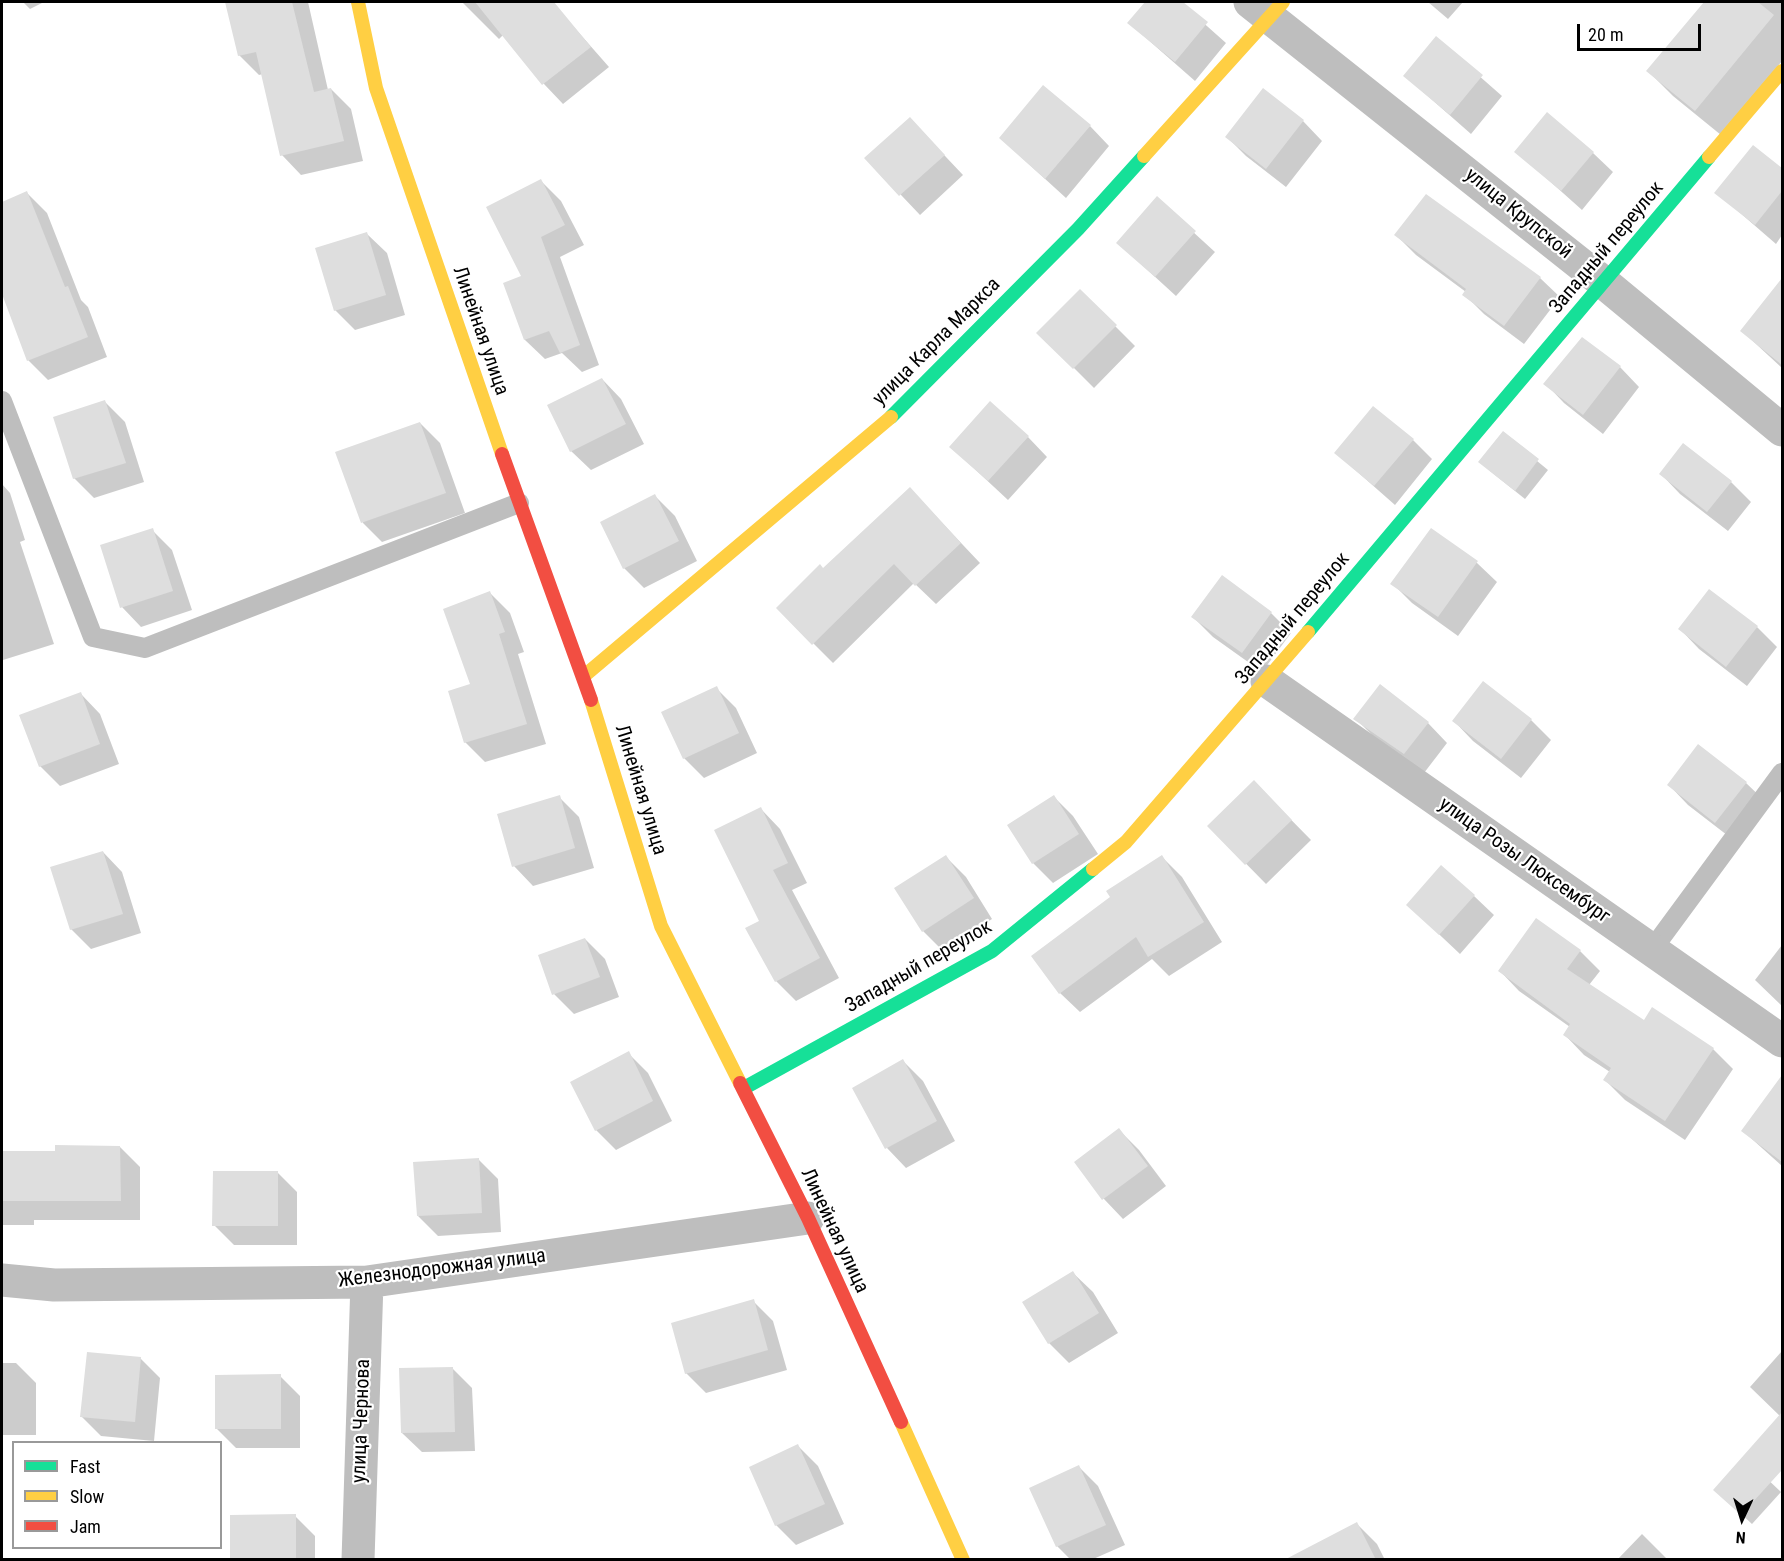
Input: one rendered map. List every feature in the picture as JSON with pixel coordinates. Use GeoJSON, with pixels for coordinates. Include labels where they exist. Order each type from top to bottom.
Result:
{"type":"FeatureCollection","features":[{"type":"Feature","properties":{"kind":"street","name":"Линейная улица"},"geometry":{"type":"LineString","coordinates":[[358,2],[376,88],[519,503],[584,676],[661,926],[808,1218],[963,1560]]}},
{"type":"Feature","properties":{"kind":"street","name":"улица Крупской"},"geometry":{"type":"LineString","coordinates":[[1268,6],[1782,430]]}},
{"type":"Feature","properties":{"kind":"street","name":"улица Карла Маркса"},"geometry":{"type":"LineString","coordinates":[[584,676],[895,413],[1078,229],[1268,6]]}},
{"type":"Feature","properties":{"kind":"street","name":"Западный переулок"},"geometry":{"type":"LineString","coordinates":[[744,1088],[992,951],[1126,842],[1267,681],[1782,71]]}},
{"type":"Feature","properties":{"kind":"street","name":"улица Розы Люксембург"},"geometry":{"type":"LineString","coordinates":[[1267,681],[1782,1041]]}},
{"type":"Feature","properties":{"kind":"street","name":"Железнодорожная улица"},"geometry":{"type":"LineString","coordinates":[[2,1281],[54,1285],[367,1282],[808,1218]]}},
{"type":"Feature","properties":{"kind":"street","name":"улица Чернова"},"geometry":{"type":"LineString","coordinates":[[358,1560],[367,1282]]}},
{"type":"Feature","properties":{"kind":"lane"},"geometry":{"type":"LineString","coordinates":[[2,401],[93,637],[145,648],[519,503]]}},
{"type":"Feature","properties":{"kind":"lane"},"geometry":{"type":"LineString","coordinates":[[1651,951],[1782,774]]}},
{"type":"Feature","properties":{"kind":"building"},"geometry":{"type":"Polygon","coordinates":[[[225,2],[292,2],[314,92],[331,88],[344,141],[280,156],[256,52],[238,56],[225,2]]]}},
{"type":"Feature","properties":{"kind":"building"},"geometry":{"type":"Polygon","coordinates":[[[475,2],[554,2],[591,47],[542,85],[475,2]]]}},
{"type":"Feature","properties":{"kind":"building"},"geometry":{"type":"Polygon","coordinates":[[[1145,2],[1183,2],[1208,22],[1175,62],[1127,23],[1145,2]]]}},
{"type":"Feature","properties":{"kind":"building"},"geometry":{"type":"Polygon","coordinates":[[[1704,2],[1758,2],[1774,15],[1695,111],[1646,71],[1704,2]]]}},
{"type":"Feature","properties":{"kind":"building"},"geometry":{"type":"Polygon","coordinates":[[[1436,36],[1483,75],[1450,115],[1403,76],[1436,36]]]}},
{"type":"Feature","properties":{"kind":"building"},"geometry":{"type":"Polygon","coordinates":[[[1043,85],[1091,125],[1045,179],[999,138],[1043,85]]]}},
{"type":"Feature","properties":{"kind":"building"},"geometry":{"type":"Polygon","coordinates":[[[1263,88],[1304,120],[1266,169],[1225,137],[1263,88]]]}},
{"type":"Feature","properties":{"kind":"building"},"geometry":{"type":"Polygon","coordinates":[[[1547,112],[1594,152],[1561,191],[1514,152],[1547,112]]]}},
{"type":"Feature","properties":{"kind":"building"},"geometry":{"type":"Polygon","coordinates":[[[910,117],[945,155],[899,196],[864,158],[910,117]]]}},
{"type":"Feature","properties":{"kind":"building"},"geometry":{"type":"Polygon","coordinates":[[[1753,145],[1782,168],[1782,191],[1755,225],[1714,193],[1753,145]]]}},
{"type":"Feature","properties":{"kind":"building"},"geometry":{"type":"Polygon","coordinates":[[[541,179],[565,225],[541,237],[580,345],[560,353],[549,331],[524,340],[503,283],[521,276],[486,207],[541,179]]]}},
{"type":"Feature","properties":{"kind":"building"},"geometry":{"type":"Polygon","coordinates":[[[27,191],[65,287],[68,286],[88,337],[27,361],[2,294],[2,202],[27,191]]]}},
{"type":"Feature","properties":{"kind":"building"},"geometry":{"type":"Polygon","coordinates":[[[1426,194],[1541,277],[1504,326],[1462,295],[1466,289],[1394,235],[1426,194]]]}},
{"type":"Feature","properties":{"kind":"building"},"geometry":{"type":"Polygon","coordinates":[[[1157,196],[1196,231],[1155,277],[1116,243],[1157,196]]]}},
{"type":"Feature","properties":{"kind":"building"},"geometry":{"type":"Polygon","coordinates":[[[367,232],[386,295],[334,311],[315,248],[367,232]]]}},
{"type":"Feature","properties":{"kind":"building"},"geometry":{"type":"Polygon","coordinates":[[[1782,278],[1782,365],[1740,331],[1782,278]]]}},
{"type":"Feature","properties":{"kind":"building"},"geometry":{"type":"Polygon","coordinates":[[[1080,289],[1117,325],[1073,369],[1036,333],[1080,289]]]}},
{"type":"Feature","properties":{"kind":"building"},"geometry":{"type":"Polygon","coordinates":[[[1582,337],[1621,366],[1583,415],[1543,384],[1582,337]]]}},
{"type":"Feature","properties":{"kind":"building"},"geometry":{"type":"Polygon","coordinates":[[[602,378],[626,424],[570,452],[547,405],[602,378]]]}},
{"type":"Feature","properties":{"kind":"building"},"geometry":{"type":"Polygon","coordinates":[[[105,400],[126,463],[73,479],[53,417],[105,400]]]}},
{"type":"Feature","properties":{"kind":"building"},"geometry":{"type":"Polygon","coordinates":[[[990,401],[1029,436],[988,481],[949,447],[990,401]]]}},
{"type":"Feature","properties":{"kind":"building"},"geometry":{"type":"Polygon","coordinates":[[[1373,406],[1414,439],[1374,486],[1334,453],[1373,406]]]}},
{"type":"Feature","properties":{"kind":"building"},"geometry":{"type":"Polygon","coordinates":[[[420,422],[446,493],[361,523],[335,452],[420,422]]]}},
{"type":"Feature","properties":{"kind":"building"},"geometry":{"type":"Polygon","coordinates":[[[1503,431],[1539,459],[1515,491],[1478,462],[1503,431]]]}},
{"type":"Feature","properties":{"kind":"building"},"geometry":{"type":"Polygon","coordinates":[[[1683,443],[1732,481],[1707,512],[1659,474],[1683,443]]]}},
{"type":"Feature","properties":{"kind":"building"},"geometry":{"type":"Polygon","coordinates":[[[910,487],[961,543],[915,586],[894,564],[812,645],[776,608],[820,564],[823,568],[910,487]]]}},
{"type":"Feature","properties":{"kind":"building"},"geometry":{"type":"Polygon","coordinates":[[[655,494],[679,541],[623,569],[600,522],[655,494]]]}},
{"type":"Feature","properties":{"kind":"building"},"geometry":{"type":"Polygon","coordinates":[[[153,528],[173,591],[120,608],[100,545],[153,528]]]}},
{"type":"Feature","properties":{"kind":"building"},"geometry":{"type":"Polygon","coordinates":[[[1431,528],[1478,561],[1438,617],[1390,584],[1431,528]]]}},
{"type":"Feature","properties":{"kind":"building"},"geometry":{"type":"Polygon","coordinates":[[[1222,575],[1272,612],[1242,653],[1191,617],[1222,575]]]}},
{"type":"Feature","properties":{"kind":"building"},"geometry":{"type":"Polygon","coordinates":[[[1709,589],[1758,626],[1726,667],[1678,629],[1709,589]]]}},
{"type":"Feature","properties":{"kind":"building"},"geometry":{"type":"Polygon","coordinates":[[[490,591],[505,632],[499,634],[527,724],[464,743],[448,691],[470,684],[443,609],[490,591]]]}},
{"type":"Feature","properties":{"kind":"building"},"geometry":{"type":"Polygon","coordinates":[[[1483,681],[1532,719],[1501,759],[1452,721],[1483,681]]]}},
{"type":"Feature","properties":{"kind":"building"},"geometry":{"type":"Polygon","coordinates":[[[1380,684],[1429,722],[1404,754],[1353,719],[1380,684]]]}},
{"type":"Feature","properties":{"kind":"building"},"geometry":{"type":"Polygon","coordinates":[[[717,686],[739,733],[683,759],[661,712],[717,686]]]}},
{"type":"Feature","properties":{"kind":"building"},"geometry":{"type":"Polygon","coordinates":[[[81,692],[100,744],[39,767],[19,715],[81,692]]]}},
{"type":"Feature","properties":{"kind":"building"},"geometry":{"type":"Polygon","coordinates":[[[1698,744],[1747,782],[1715,823],[1667,785],[1698,744]]]}},
{"type":"Feature","properties":{"kind":"building"},"geometry":{"type":"Polygon","coordinates":[[[1254,780],[1292,820],[1245,865],[1207,826],[1254,780]]]}},
{"type":"Feature","properties":{"kind":"building"},"geometry":{"type":"Polygon","coordinates":[[[560,795],[575,848],[512,867],[497,814],[560,795]]]}},
{"type":"Feature","properties":{"kind":"building"},"geometry":{"type":"Polygon","coordinates":[[[1054,795],[1079,834],[1032,864],[1007,825],[1054,795]]]}},
{"type":"Feature","properties":{"kind":"building"},"geometry":{"type":"Polygon","coordinates":[[[761,807],[788,863],[773,870],[820,958],[775,982],[745,928],[759,921],[714,830],[761,807]]]}},
{"type":"Feature","properties":{"kind":"building"},"geometry":{"type":"Polygon","coordinates":[[[103,851],[123,914],[70,930],[50,867],[103,851]]]}},
{"type":"Feature","properties":{"kind":"building"},"geometry":{"type":"Polygon","coordinates":[[[946,855],[974,898],[922,932],[894,888],[946,855]]]}},
{"type":"Feature","properties":{"kind":"building"},"geometry":{"type":"Polygon","coordinates":[[[1162,855],[1204,922],[1148,957],[1136,937],[1059,994],[1031,956],[1110,897],[1106,891],[1162,855]]]}},
{"type":"Feature","properties":{"kind":"building"},"geometry":{"type":"Polygon","coordinates":[[[1441,865],[1475,895],[1439,935],[1406,905],[1441,865]]]}},
{"type":"Feature","properties":{"kind":"building"},"geometry":{"type":"Polygon","coordinates":[[[1536,918],[1581,950],[1567,969],[1644,1020],[1652,1007],[1714,1048],[1665,1121],[1603,1080],[1611,1068],[1563,1035],[1570,1024],[1498,971],[1536,918]]]}},
{"type":"Feature","properties":{"kind":"building"},"geometry":{"type":"Polygon","coordinates":[[[585,938],[600,977],[552,995],[538,955],[585,938]]]}},
{"type":"Feature","properties":{"kind":"building"},"geometry":{"type":"Polygon","coordinates":[[[629,1051],[653,1101],[595,1131],[570,1082],[629,1051]]]}},
{"type":"Feature","properties":{"kind":"building"},"geometry":{"type":"Polygon","coordinates":[[[903,1059],[937,1121],[885,1149],[852,1088],[903,1059]]]}},
{"type":"Feature","properties":{"kind":"building"},"geometry":{"type":"Polygon","coordinates":[[[1782,1075],[1782,1162],[1741,1131],[1782,1075]]]}},
{"type":"Feature","properties":{"kind":"building"},"geometry":{"type":"Polygon","coordinates":[[[1119,1128],[1148,1166],[1102,1200],[1074,1162],[1119,1128]]]}},
{"type":"Feature","properties":{"kind":"building"},"geometry":{"type":"Polygon","coordinates":[[[55,1145],[120,1146],[121,1201],[2,1201],[2,1151],[55,1151],[55,1145]]]}},
{"type":"Feature","properties":{"kind":"building"},"geometry":{"type":"Polygon","coordinates":[[[479,1158],[482,1213],[417,1216],[413,1162],[479,1158]]]}},
{"type":"Feature","properties":{"kind":"building"},"geometry":{"type":"Polygon","coordinates":[[[213,1171],[278,1171],[278,1226],[212,1226],[213,1171]]]}},
{"type":"Feature","properties":{"kind":"building"},"geometry":{"type":"Polygon","coordinates":[[[1073,1271],[1099,1313],[1048,1344],[1022,1302],[1073,1271]]]}},
{"type":"Feature","properties":{"kind":"building"},"geometry":{"type":"Polygon","coordinates":[[[754,1299],[768,1350],[685,1374],[671,1323],[754,1299]]]}},
{"type":"Feature","properties":{"kind":"building"},"geometry":{"type":"Polygon","coordinates":[[[87,1352],[141,1357],[135,1422],[80,1417],[87,1352]]]}},
{"type":"Feature","properties":{"kind":"building"},"geometry":{"type":"Polygon","coordinates":[[[453,1367],[455,1432],[401,1433],[399,1368],[453,1367]]]}},
{"type":"Feature","properties":{"kind":"building"},"geometry":{"type":"Polygon","coordinates":[[[281,1374],[281,1429],[215,1429],[215,1375],[281,1374]]]}},
{"type":"Feature","properties":{"kind":"building"},"geometry":{"type":"Polygon","coordinates":[[[1782,1412],[1782,1470],[1741,1515],[1713,1490],[1782,1412]]]}},
{"type":"Feature","properties":{"kind":"building"},"geometry":{"type":"Polygon","coordinates":[[[798,1444],[825,1504],[775,1526],[749,1467],[798,1444]]]}},
{"type":"Feature","properties":{"kind":"building"},"geometry":{"type":"Polygon","coordinates":[[[1079,1465],[1106,1525],[1056,1547],[1029,1488],[1079,1465]]]}},
{"type":"Feature","properties":{"kind":"building"},"geometry":{"type":"Polygon","coordinates":[[[296,1514],[296,1560],[230,1560],[230,1515],[296,1514]]]}},
{"type":"Feature","properties":{"kind":"building"},"geometry":{"type":"Polygon","coordinates":[[[1357,1522],[1376,1560],[1284,1560],[1357,1522]]]}},
{"type":"Feature","properties":{"kind":"traffic: fast"},"geometry":{"type":"LineString","coordinates":[[891,417],[1078,229],[1144,156]]}},
{"type":"Feature","properties":{"kind":"traffic: fast"},"geometry":{"type":"LineString","coordinates":[[1308,632],[1709,157]]}},
{"type":"Feature","properties":{"kind":"traffic: fast"},"geometry":{"type":"LineString","coordinates":[[744,1088],[992,951],[1093,869]]}},
{"type":"Feature","properties":{"kind":"traffic: slow"},"geometry":{"type":"LineString","coordinates":[[358,2],[376,88],[502,454]]}},
{"type":"Feature","properties":{"kind":"traffic: slow"},"geometry":{"type":"LineString","coordinates":[[1144,156],[1283,2]]}},
{"type":"Feature","properties":{"kind":"traffic: slow"},"geometry":{"type":"LineString","coordinates":[[1709,157],[1782,71]]}},
{"type":"Feature","properties":{"kind":"traffic: slow"},"geometry":{"type":"LineString","coordinates":[[584,676],[891,417]]}},
{"type":"Feature","properties":{"kind":"traffic: slow"},"geometry":{"type":"LineString","coordinates":[[1093,869],[1126,842],[1308,632]]}},
{"type":"Feature","properties":{"kind":"traffic: slow"},"geometry":{"type":"LineString","coordinates":[[591,700],[661,926],[740,1083]]}},
{"type":"Feature","properties":{"kind":"traffic: slow"},"geometry":{"type":"LineString","coordinates":[[901,1422],[963,1560]]}},
{"type":"Feature","properties":{"kind":"traffic: jam"},"geometry":{"type":"LineString","coordinates":[[502,454],[591,700]]}},
{"type":"Feature","properties":{"kind":"traffic: jam"},"geometry":{"type":"LineString","coordinates":[[740,1083],[808,1218],[901,1422]]}}]}
